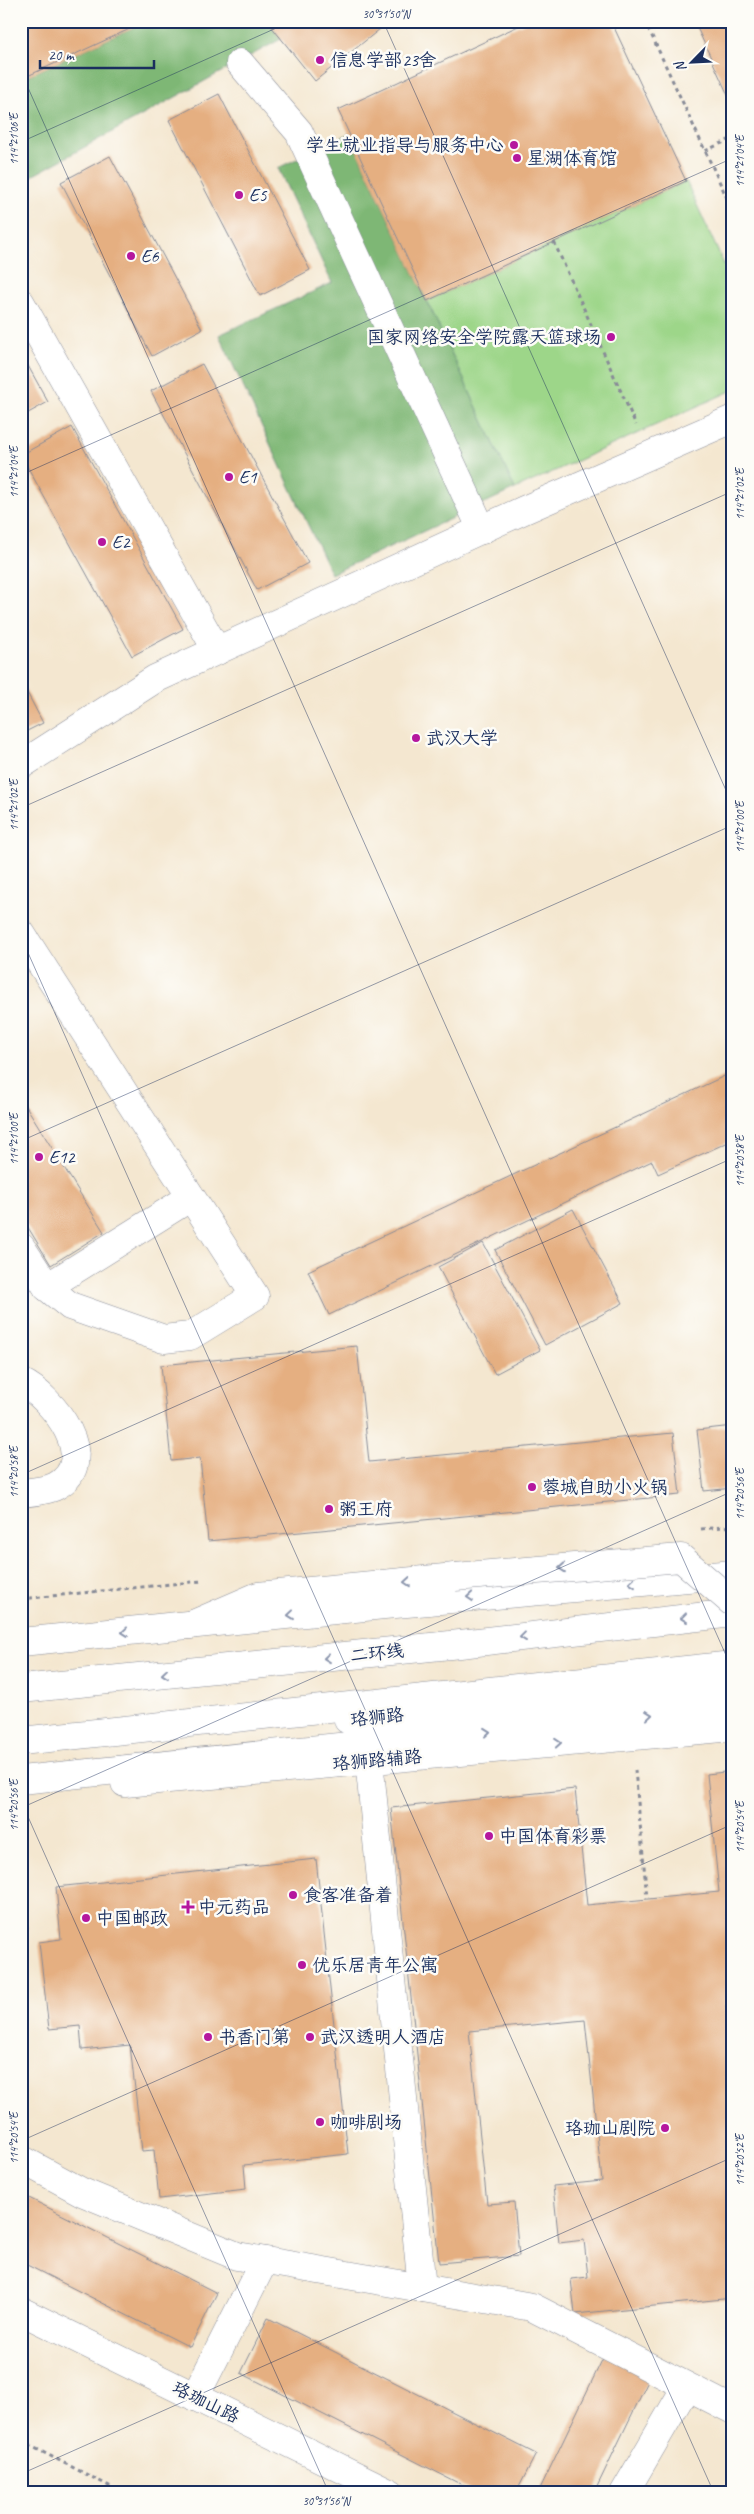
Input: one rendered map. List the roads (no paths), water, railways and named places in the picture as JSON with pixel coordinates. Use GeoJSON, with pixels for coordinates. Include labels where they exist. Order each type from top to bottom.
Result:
{"type":"FeatureCollection","features":[{"type":"Feature","properties":{"kind":"main road"},"geometry":{"type":"LineString","coordinates":[[240,63],[300,132],[482,530]]}},
{"type":"Feature","properties":{"kind":"main road"},"geometry":{"type":"LineString","coordinates":[[21,303],[217,651]]}},
{"type":"Feature","properties":{"kind":"main road"},"geometry":{"type":"LineString","coordinates":[[21,765],[155,679],[482,530],[733,419]]}},
{"type":"Feature","properties":{"kind":"main road"},"geometry":{"type":"LineString","coordinates":[[21,933],[255,1296],[190,1336],[164,1339],[70,1306],[48,1287],[21,1247]]}},
{"type":"Feature","properties":{"kind":"main road"},"geometry":{"type":"LineString","coordinates":[[48,1287],[191,1197]]}},
{"type":"Feature","properties":{"kind":"main road"},"geometry":{"type":"LineString","coordinates":[[21,1382],[44,1397],[64,1421],[71,1436],[73,1458],[68,1475],[54,1487],[21,1493]]}},
{"type":"Feature","properties":{"kind":"main road"},"geometry":{"type":"LineString","coordinates":[[191,1625],[258,1596],[681,1558],[733,1604]]}},
{"type":"Feature","properties":{"kind":"main road"},"geometry":{"type":"LineString","coordinates":[[21,1642],[733,1574]]}},
{"type":"Feature","properties":{"kind":"main road","name":"二环线"},"geometry":{"type":"LineString","coordinates":[[21,1689],[440,1646],[733,1613]]}},
{"type":"Feature","properties":{"kind":"main road"},"geometry":{"type":"LineString","coordinates":[[21,1740],[733,1665]]}},
{"type":"Feature","properties":{"kind":"main road","name":"珞狮路"},"geometry":{"type":"LineString","coordinates":[[21,1754],[733,1680]]}},
{"type":"Feature","properties":{"kind":"main road"},"geometry":{"type":"LineString","coordinates":[[21,1780],[733,1706]]}},
{"type":"Feature","properties":{"kind":"main road","name":"珞狮路辅路"},"geometry":{"type":"LineString","coordinates":[[21,1792],[733,1727]]}},
{"type":"Feature","properties":{"kind":"main road"},"geometry":{"type":"LineString","coordinates":[[369,1760],[422,2288]]}},
{"type":"Feature","properties":{"kind":"main road"},"geometry":{"type":"LineString","coordinates":[[21,2159],[82,2192],[203,2244],[237,2256],[532,2307],[733,2410]]}},
{"type":"Feature","properties":{"kind":"main road"},"geometry":{"type":"LineString","coordinates":[[195,2397],[264,2262]]}},
{"type":"Feature","properties":{"kind":"main road","name":"珞珈山路"},"geometry":{"type":"LineString","coordinates":[[21,2311],[391,2493]]}},
{"type":"Feature","properties":{"kind":"main road"},"geometry":{"type":"LineString","coordinates":[[624,2493],[686,2386]]}},
{"type":"Feature","properties":{"kind":"place","name":"信息学部23舍"},"geometry":{"type":"Point","coordinates":[320,60]}},
{"type":"Feature","properties":{"kind":"place","name":"学生就业指导与服务中心"},"geometry":{"type":"Point","coordinates":[514,145]}},
{"type":"Feature","properties":{"kind":"place","name":"星湖体育馆"},"geometry":{"type":"Point","coordinates":[517,158]}},
{"type":"Feature","properties":{"kind":"place","name":"E5"},"geometry":{"type":"Point","coordinates":[239,195]}},
{"type":"Feature","properties":{"kind":"place","name":"E6"},"geometry":{"type":"Point","coordinates":[131,256]}},
{"type":"Feature","properties":{"kind":"place","name":"国家网络安全学院露天篮球场"},"geometry":{"type":"Point","coordinates":[611,337]}},
{"type":"Feature","properties":{"kind":"place","name":"E1"},"geometry":{"type":"Point","coordinates":[229,477]}},
{"type":"Feature","properties":{"kind":"place","name":"E2"},"geometry":{"type":"Point","coordinates":[102,542]}},
{"type":"Feature","properties":{"kind":"place","name":"武汉大学"},"geometry":{"type":"Point","coordinates":[416,738]}},
{"type":"Feature","properties":{"kind":"place","name":"E12"},"geometry":{"type":"Point","coordinates":[39,1157]}},
{"type":"Feature","properties":{"kind":"place","name":"蓉城自助小火锅"},"geometry":{"type":"Point","coordinates":[532,1487]}},
{"type":"Feature","properties":{"kind":"place","name":"粥王府"},"geometry":{"type":"Point","coordinates":[329,1509]}},
{"type":"Feature","properties":{"kind":"place","name":"中国体育彩票"},"geometry":{"type":"Point","coordinates":[489,1836]}},
{"type":"Feature","properties":{"kind":"place","name":"食客准备着"},"geometry":{"type":"Point","coordinates":[293,1895]}},
{"type":"Feature","properties":{"kind":"place","name":"中元药品"},"geometry":{"type":"Point","coordinates":[188,1907]}},
{"type":"Feature","properties":{"kind":"place","name":"中国邮政"},"geometry":{"type":"Point","coordinates":[86,1918]}},
{"type":"Feature","properties":{"kind":"place","name":"优乐居青年公寓"},"geometry":{"type":"Point","coordinates":[302,1965]}},
{"type":"Feature","properties":{"kind":"place","name":"书香门第"},"geometry":{"type":"Point","coordinates":[208,2037]}},
{"type":"Feature","properties":{"kind":"place","name":"武汉透明人酒店"},"geometry":{"type":"Point","coordinates":[310,2037]}},
{"type":"Feature","properties":{"kind":"place","name":"咖啡剧场"},"geometry":{"type":"Point","coordinates":[320,2122]}},
{"type":"Feature","properties":{"kind":"place","name":"珞珈山剧院"},"geometry":{"type":"Point","coordinates":[665,2128]}}]}
